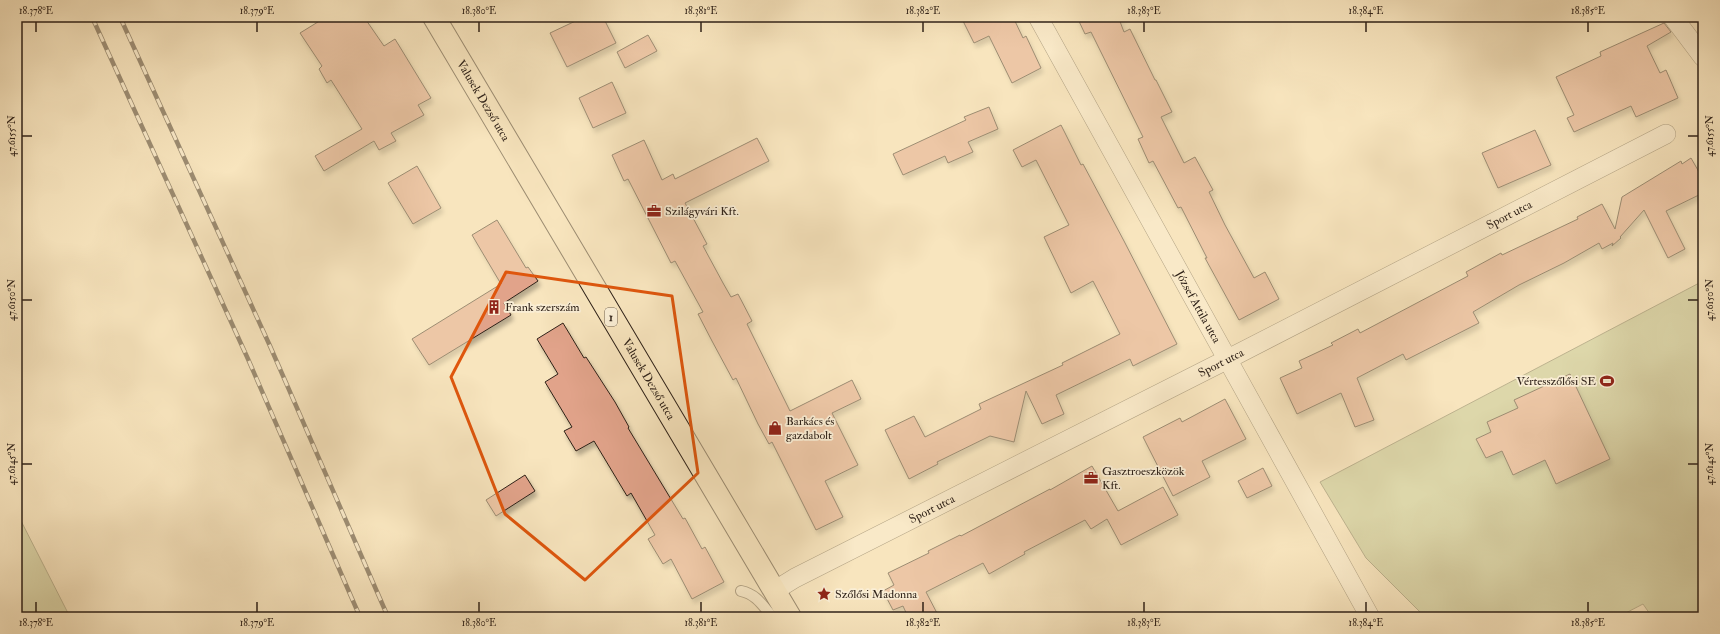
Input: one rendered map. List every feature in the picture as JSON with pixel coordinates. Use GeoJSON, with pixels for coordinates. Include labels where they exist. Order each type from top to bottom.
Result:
{"type":"FeatureCollection","features":[{"type":"Feature","properties":{"kind":"main road","name":"Valusek Dezső utca"},"geometry":{"type":"LineString","coordinates":[[434,17],[774,591],[780,615]]}},
{"type":"Feature","properties":{"kind":"street","name":"József Attila utca"},"geometry":{"type":"LineString","coordinates":[[1038,17],[1370,617]]}},
{"type":"Feature","properties":{"kind":"street"},"geometry":{"type":"LineString","coordinates":[[1673,17],[1703,57]]}},
{"type":"Feature","properties":{"kind":"street","name":"Sport utca"},"geometry":{"type":"LineString","coordinates":[[774,591],[795,578],[1228,359],[1666,134]]}},
{"type":"Feature","properties":{"kind":"lane"},"geometry":{"type":"LineString","coordinates":[[741,591],[758,599],[780,615]]}},
{"type":"Feature","properties":{"kind":"highlighted area"},"geometry":{"type":"Polygon","coordinates":[[[506,272],[672,296],[698,473],[585,580],[505,514],[451,377],[506,272]]]}},
{"type":"Feature","properties":{"kind":"green space","name":"Vértesszőlősi SE"},"geometry":{"type":"Polygon","coordinates":[[[1703,281],[1703,617],[1652,617],[1643,604],[1618,617],[1425,617],[1366,558],[1320,482],[1703,281]]]}},
{"type":"Feature","properties":{"kind":"green space"},"geometry":{"type":"Polygon","coordinates":[[[17,513],[70,617],[17,617],[17,513]]]}},
{"type":"Feature","properties":{"kind":"building"},"geometry":{"type":"Polygon","coordinates":[[[326,17],[364,17],[384,46],[395,39],[431,98],[418,105],[424,115],[391,133],[396,141],[379,150],[374,141],[324,171],[315,156],[362,129],[331,80],[327,83],[319,69],[322,66],[300,33],[326,17]]]}},
{"type":"Feature","properties":{"kind":"building"},"geometry":{"type":"Polygon","coordinates":[[[584,17],[603,17],[616,43],[567,67],[550,33],[584,17]]]}},
{"type":"Feature","properties":{"kind":"building"},"geometry":{"type":"Polygon","coordinates":[[[961,17],[1013,17],[1023,38],[1026,36],[1041,68],[1012,83],[989,36],[974,43],[961,17]]]}},
{"type":"Feature","properties":{"kind":"building"},"geometry":{"type":"Polygon","coordinates":[[[1077,17],[1124,17],[1119,19],[1124,32],[1130,29],[1172,112],[1161,117],[1184,163],[1195,157],[1213,190],[1209,192],[1225,225],[1254,278],[1265,272],[1279,299],[1239,320],[1205,258],[1207,258],[1181,207],[1178,208],[1153,161],[1149,163],[1138,139],[1143,137],[1091,32],[1085,34],[1077,17]]]}},
{"type":"Feature","properties":{"kind":"building"},"geometry":{"type":"Polygon","coordinates":[[[1664,23],[1671,32],[1647,46],[1660,73],[1666,70],[1678,98],[1636,117],[1631,106],[1574,132],[1567,118],[1574,115],[1556,77],[1601,56],[1600,52],[1664,23]]]}},
{"type":"Feature","properties":{"kind":"building"},"geometry":{"type":"Polygon","coordinates":[[[648,35],[657,51],[625,68],[617,52],[648,35]]]}},
{"type":"Feature","properties":{"kind":"building"},"geometry":{"type":"Polygon","coordinates":[[[612,82],[626,113],[593,128],[579,98],[612,82]]]}},
{"type":"Feature","properties":{"kind":"building"},"geometry":{"type":"Polygon","coordinates":[[[989,107],[998,129],[968,142],[973,152],[948,163],[945,156],[903,175],[893,154],[966,120],[964,117],[989,107]]]}},
{"type":"Feature","properties":{"kind":"building"},"geometry":{"type":"Polygon","coordinates":[[[1061,125],[1081,165],[1083,164],[1124,241],[1177,344],[1133,366],[1130,359],[1056,395],[1064,414],[1042,424],[1026,391],[1014,442],[990,436],[937,462],[938,464],[909,479],[885,430],[914,416],[925,437],[981,409],[979,404],[1063,365],[1062,363],[1120,334],[1093,281],[1071,293],[1044,237],[1069,225],[1036,160],[1022,167],[1013,150],[1061,125]]]}},
{"type":"Feature","properties":{"kind":"building"},"geometry":{"type":"Polygon","coordinates":[[[1535,130],[1551,165],[1498,188],[1482,153],[1535,130]]]}},
{"type":"Feature","properties":{"kind":"building"},"geometry":{"type":"Polygon","coordinates":[[[757,138],[769,161],[685,203],[707,244],[703,246],[723,283],[731,297],[738,294],[752,321],[747,324],[790,411],[852,380],[861,399],[832,413],[858,465],[825,481],[843,517],[816,530],[772,442],[769,444],[736,378],[733,380],[698,314],[703,312],[675,261],[671,263],[628,179],[624,181],[612,155],[644,140],[662,180],[673,174],[675,179],[757,138]]]}},
{"type":"Feature","properties":{"kind":"building"},"geometry":{"type":"Polygon","coordinates":[[[1691,158],[1703,179],[1703,193],[1666,211],[1685,249],[1668,258],[1644,210],[1620,237],[1621,238],[1612,246],[1613,243],[1602,249],[1599,243],[1564,263],[1519,285],[1473,312],[1479,323],[1406,360],[1403,354],[1357,378],[1374,420],[1355,427],[1341,393],[1297,414],[1280,378],[1302,368],[1299,361],[1333,345],[1331,343],[1358,329],[1360,333],[1468,276],[1466,272],[1501,253],[1502,255],[1578,219],[1577,217],[1602,204],[1615,229],[1622,197],[1681,161],[1682,164],[1691,158]]]}},
{"type":"Feature","properties":{"kind":"building"},"geometry":{"type":"Polygon","coordinates":[[[417,166],[441,208],[413,224],[388,183],[417,166]]]}},
{"type":"Feature","properties":{"kind":"building"},"geometry":{"type":"Polygon","coordinates":[[[497,220],[526,268],[528,267],[538,281],[504,303],[511,315],[429,365],[412,339],[501,284],[472,235],[497,220]]]}},
{"type":"Feature","properties":{"kind":"building"},"geometry":{"type":"Polygon","coordinates":[[[563,323],[584,358],[586,357],[615,402],[629,427],[628,428],[683,519],[685,518],[702,549],[705,547],[724,582],[692,599],[671,559],[663,564],[648,539],[655,535],[631,493],[627,496],[594,441],[576,451],[564,431],[572,427],[545,382],[558,374],[537,339],[563,323]]]}},
{"type":"Feature","properties":{"kind":"building"},"geometry":{"type":"Polygon","coordinates":[[[1570,374],[1610,459],[1556,484],[1545,460],[1513,475],[1502,451],[1486,458],[1476,439],[1491,432],[1487,422],[1518,408],[1514,400],[1570,374]]]}},
{"type":"Feature","properties":{"kind":"building"},"geometry":{"type":"Polygon","coordinates":[[[1225,399],[1246,439],[1202,461],[1210,477],[1173,496],[1143,437],[1180,418],[1182,422],[1225,399]]]}},
{"type":"Feature","properties":{"kind":"building"},"geometry":{"type":"Polygon","coordinates":[[[1092,466],[1118,511],[1163,487],[1178,515],[1121,545],[1107,519],[1091,529],[1085,520],[1024,552],[1025,554],[989,574],[983,563],[926,592],[939,617],[908,617],[903,606],[893,610],[883,591],[894,585],[888,573],[929,553],[928,551],[960,535],[961,536],[1050,490],[1092,466]]]}},
{"type":"Feature","properties":{"kind":"building"},"geometry":{"type":"Polygon","coordinates":[[[1263,468],[1272,486],[1247,498],[1238,481],[1263,468]]]}},
{"type":"Feature","properties":{"kind":"building"},"geometry":{"type":"Polygon","coordinates":[[[525,475],[535,491],[496,516],[486,500],[525,475]]]}},
{"type":"Feature","properties":{"kind":"railway"},"geometry":{"type":"LineString","coordinates":[[92,17],[248,359],[360,617]]}},
{"type":"Feature","properties":{"kind":"railway"},"geometry":{"type":"LineString","coordinates":[[120,17],[270,346],[388,617]]}},
{"type":"Feature","properties":{"kind":"place","name":"Szilágyvári Kft."},"geometry":{"type":"Point","coordinates":[654,211]}},
{"type":"Feature","properties":{"kind":"place","name":"Frank szerszám"},"geometry":{"type":"Point","coordinates":[494,307]}},
{"type":"Feature","properties":{"kind":"place","name":"Vértesszőlősi SE"},"geometry":{"type":"Point","coordinates":[1607,381]}},
{"type":"Feature","properties":{"kind":"place","name":"Barkács és gazdabolt"},"geometry":{"type":"Point","coordinates":[775,428]}},
{"type":"Feature","properties":{"kind":"place","name":"Gasztroeszközök Kft."},"geometry":{"type":"Point","coordinates":[1091,478]}},
{"type":"Feature","properties":{"kind":"place","name":"Szőlősi Madonna"},"geometry":{"type":"Point","coordinates":[824,594]}}]}
